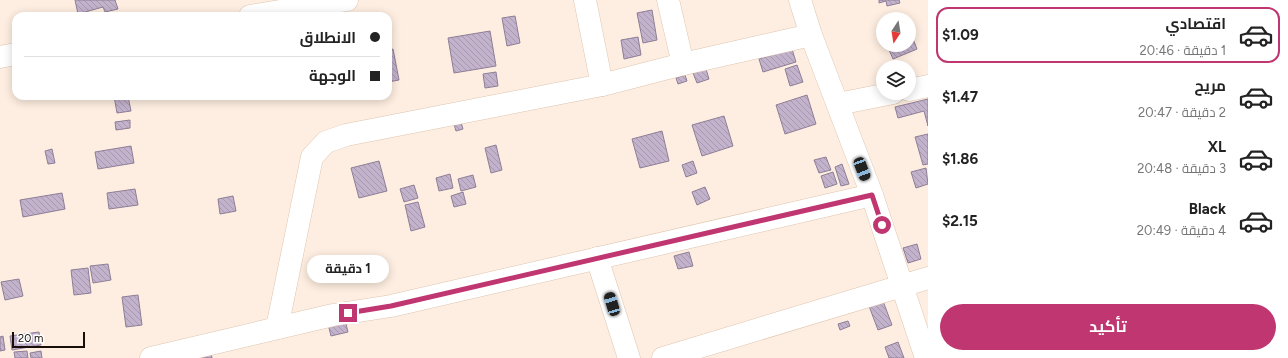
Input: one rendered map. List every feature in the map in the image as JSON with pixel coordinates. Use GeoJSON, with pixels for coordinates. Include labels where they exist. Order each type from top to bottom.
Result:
{"type":"FeatureCollection","features":[{"type":"Feature","properties":{"kind":"street"},"geometry":{"type":"LineString","coordinates":[[274,12],[347,0]]}},
{"type":"Feature","properties":{"kind":"street"},"geometry":{"type":"LineString","coordinates":[[585,0],[602,85]]}},
{"type":"Feature","properties":{"kind":"street"},"geometry":{"type":"LineString","coordinates":[[668,0],[683,64]]}},
{"type":"Feature","properties":{"kind":"street"},"geometry":{"type":"LineString","coordinates":[[800,0],[811,35],[872,195],[926,358]]}},
{"type":"Feature","properties":{"kind":"street"},"geometry":{"type":"LineString","coordinates":[[277,328],[312,158],[326,142],[346,135],[602,85],[683,64],[811,35]]}},
{"type":"Feature","properties":{"kind":"street"},"geometry":{"type":"LineString","coordinates":[[0,57],[12,55]]}},
{"type":"Feature","properties":{"kind":"street"},"geometry":{"type":"LineString","coordinates":[[916,89],[928,86]]}},
{"type":"Feature","properties":{"kind":"street"},"geometry":{"type":"LineString","coordinates":[[838,104],[876,96]]}},
{"type":"Feature","properties":{"kind":"street"},"geometry":{"type":"LineString","coordinates":[[151,358],[333,315],[391,306],[872,195]]}},
{"type":"Feature","properties":{"kind":"street"},"geometry":{"type":"LineString","coordinates":[[597,258],[629,358]]}},
{"type":"Feature","properties":{"kind":"street"},"geometry":{"type":"LineString","coordinates":[[663,358],[928,278]]}},
{"type":"Feature","properties":{"kind":"building"},"geometry":{"type":"Polygon","coordinates":[[[75,0],[115,0],[118,9],[105,12],[103,7],[85,12],[78,12],[75,0]]]}},
{"type":"Feature","properties":{"kind":"building"},"geometry":{"type":"Polygon","coordinates":[[[879,0],[899,0],[900,3],[887,6],[886,1],[879,3],[879,0]]]}},
{"type":"Feature","properties":{"kind":"building"},"geometry":{"type":"Polygon","coordinates":[[[652,10],[657,40],[643,43],[637,13],[652,10]]]}},
{"type":"Feature","properties":{"kind":"building"},"geometry":{"type":"Polygon","coordinates":[[[515,16],[520,43],[507,46],[502,18],[515,16]]]}},
{"type":"Feature","properties":{"kind":"building"},"geometry":{"type":"Polygon","coordinates":[[[490,31],[496,66],[454,73],[448,38],[490,31]]]}},
{"type":"Feature","properties":{"kind":"building"},"geometry":{"type":"Polygon","coordinates":[[[638,37],[641,55],[624,59],[621,40],[638,37]]]}},
{"type":"Feature","properties":{"kind":"building"},"geometry":{"type":"Polygon","coordinates":[[[392,49],[399,80],[392,81],[392,49]]]}},
{"type":"Feature","properties":{"kind":"building"},"geometry":{"type":"Polygon","coordinates":[[[792,49],[796,62],[763,72],[759,59],[792,49]]]}},
{"type":"Feature","properties":{"kind":"building"},"geometry":{"type":"Polygon","coordinates":[[[890,52],[910,52],[893,59],[890,52]]]}},
{"type":"Feature","properties":{"kind":"building"},"geometry":{"type":"Polygon","coordinates":[[[797,65],[803,82],[790,86],[785,69],[797,65]]]}},
{"type":"Feature","properties":{"kind":"building"},"geometry":{"type":"Polygon","coordinates":[[[706,69],[709,79],[697,83],[693,73],[706,69]]]}},
{"type":"Feature","properties":{"kind":"building"},"geometry":{"type":"Polygon","coordinates":[[[496,72],[498,86],[485,88],[483,74],[496,72]]]}},
{"type":"Feature","properties":{"kind":"building"},"geometry":{"type":"Polygon","coordinates":[[[685,75],[687,81],[678,84],[676,78],[685,75]]]}},
{"type":"Feature","properties":{"kind":"building"},"geometry":{"type":"Polygon","coordinates":[[[807,95],[816,124],[785,134],[776,105],[807,95]]]}},
{"type":"Feature","properties":{"kind":"building"},"geometry":{"type":"Polygon","coordinates":[[[928,99],[928,126],[924,111],[898,118],[895,107],[928,99]]]}},
{"type":"Feature","properties":{"kind":"building"},"geometry":{"type":"Polygon","coordinates":[[[115,100],[129,100],[131,111],[117,113],[115,100]]]}},
{"type":"Feature","properties":{"kind":"building"},"geometry":{"type":"Polygon","coordinates":[[[724,116],[733,146],[702,156],[692,125],[724,116]]]}},
{"type":"Feature","properties":{"kind":"building"},"geometry":{"type":"Polygon","coordinates":[[[460,119],[463,129],[456,131],[453,121],[460,119]]]}},
{"type":"Feature","properties":{"kind":"building"},"geometry":{"type":"Polygon","coordinates":[[[130,120],[130,128],[116,130],[115,122],[130,120]]]}},
{"type":"Feature","properties":{"kind":"building"},"geometry":{"type":"Polygon","coordinates":[[[662,131],[669,161],[640,168],[632,139],[662,131]]]}},
{"type":"Feature","properties":{"kind":"building"},"geometry":{"type":"Polygon","coordinates":[[[928,134],[928,164],[923,165],[915,137],[928,134]]]}},
{"type":"Feature","properties":{"kind":"building"},"geometry":{"type":"Polygon","coordinates":[[[496,145],[502,170],[491,173],[485,148],[496,145]]]}},
{"type":"Feature","properties":{"kind":"building"},"geometry":{"type":"Polygon","coordinates":[[[131,146],[134,163],[98,169],[95,152],[131,146]]]}},
{"type":"Feature","properties":{"kind":"building"},"geometry":{"type":"Polygon","coordinates":[[[52,149],[55,163],[48,164],[45,151],[52,149]]]}},
{"type":"Feature","properties":{"kind":"building"},"geometry":{"type":"Polygon","coordinates":[[[826,157],[831,170],[819,173],[814,160],[826,157]]]}},
{"type":"Feature","properties":{"kind":"building"},"geometry":{"type":"Polygon","coordinates":[[[379,161],[387,191],[359,198],[351,168],[379,161]]]}},
{"type":"Feature","properties":{"kind":"building"},"geometry":{"type":"Polygon","coordinates":[[[693,161],[697,173],[686,177],[682,165],[693,161]]]}},
{"type":"Feature","properties":{"kind":"building"},"geometry":{"type":"Polygon","coordinates":[[[842,164],[849,184],[841,186],[835,167],[842,164]]]}},
{"type":"Feature","properties":{"kind":"building"},"geometry":{"type":"Polygon","coordinates":[[[926,168],[928,184],[916,188],[911,172],[926,168]]]}},
{"type":"Feature","properties":{"kind":"building"},"geometry":{"type":"Polygon","coordinates":[[[833,172],[837,184],[825,188],[821,176],[833,172]]]}},
{"type":"Feature","properties":{"kind":"building"},"geometry":{"type":"Polygon","coordinates":[[[450,174],[453,188],[439,191],[436,178],[450,174]]]}},
{"type":"Feature","properties":{"kind":"building"},"geometry":{"type":"Polygon","coordinates":[[[473,175],[476,187],[461,191],[458,179],[473,175]]]}},
{"type":"Feature","properties":{"kind":"building"},"geometry":{"type":"Polygon","coordinates":[[[414,185],[418,198],[404,202],[400,189],[414,185]]]}},
{"type":"Feature","properties":{"kind":"building"},"geometry":{"type":"Polygon","coordinates":[[[705,187],[710,199],[697,205],[692,192],[705,187]]]}},
{"type":"Feature","properties":{"kind":"building"},"geometry":{"type":"Polygon","coordinates":[[[135,189],[138,205],[109,209],[107,193],[135,189]]]}},
{"type":"Feature","properties":{"kind":"building"},"geometry":{"type":"Polygon","coordinates":[[[463,192],[466,204],[454,207],[451,196],[463,192]]]}},
{"type":"Feature","properties":{"kind":"building"},"geometry":{"type":"Polygon","coordinates":[[[62,193],[65,209],[23,217],[20,200],[62,193]]]}},
{"type":"Feature","properties":{"kind":"building"},"geometry":{"type":"Polygon","coordinates":[[[233,196],[236,211],[220,214],[218,199],[233,196]]]}},
{"type":"Feature","properties":{"kind":"building"},"geometry":{"type":"Polygon","coordinates":[[[418,202],[425,227],[411,231],[405,205],[418,202]]]}},
{"type":"Feature","properties":{"kind":"building"},"geometry":{"type":"Polygon","coordinates":[[[917,244],[921,259],[908,263],[903,248],[917,244]]]}},
{"type":"Feature","properties":{"kind":"building"},"geometry":{"type":"Polygon","coordinates":[[[689,252],[693,266],[678,269],[674,256],[689,252]]]}},
{"type":"Feature","properties":{"kind":"building"},"geometry":{"type":"Polygon","coordinates":[[[108,264],[111,280],[93,283],[90,266],[108,264]]]}},
{"type":"Feature","properties":{"kind":"building"},"geometry":{"type":"Polygon","coordinates":[[[88,268],[91,293],[74,295],[71,270],[88,268]]]}},
{"type":"Feature","properties":{"kind":"building"},"geometry":{"type":"Polygon","coordinates":[[[19,279],[23,296],[5,300],[1,282],[19,279]]]}},
{"type":"Feature","properties":{"kind":"building"},"geometry":{"type":"Polygon","coordinates":[[[138,295],[142,325],[126,327],[122,297],[138,295]]]}},
{"type":"Feature","properties":{"kind":"building"},"geometry":{"type":"Polygon","coordinates":[[[883,301],[892,325],[878,330],[869,306],[883,301]]]}},
{"type":"Feature","properties":{"kind":"building"},"geometry":{"type":"Polygon","coordinates":[[[344,316],[348,332],[331,336],[327,320],[344,316]]]}},
{"type":"Feature","properties":{"kind":"building"},"geometry":{"type":"Polygon","coordinates":[[[848,321],[850,326],[840,330],[838,324],[848,321]]]}},
{"type":"Feature","properties":{"kind":"building"},"geometry":{"type":"Polygon","coordinates":[[[39,332],[41,345],[12,350],[10,336],[39,332]]]}},
{"type":"Feature","properties":{"kind":"building"},"geometry":{"type":"Polygon","coordinates":[[[3,336],[5,350],[0,351],[0,337],[3,336]]]}},
{"type":"Feature","properties":{"kind":"building"},"geometry":{"type":"Polygon","coordinates":[[[898,342],[904,358],[889,358],[885,347],[898,342]]]}},
{"type":"Feature","properties":{"kind":"building"},"geometry":{"type":"Polygon","coordinates":[[[210,348],[212,358],[201,358],[199,351],[210,348]]]}},
{"type":"Feature","properties":{"kind":"building"},"geometry":{"type":"Polygon","coordinates":[[[27,351],[28,358],[15,358],[14,352],[27,351]]]}},
{"type":"Feature","properties":{"kind":"building"},"geometry":{"type":"Polygon","coordinates":[[[41,351],[42,358],[31,358],[30,353],[41,351]]]}},
{"type":"Feature","properties":{"kind":"route"},"geometry":{"type":"LineString","coordinates":[[348,313],[391,306],[872,195],[882,225]]}}]}
